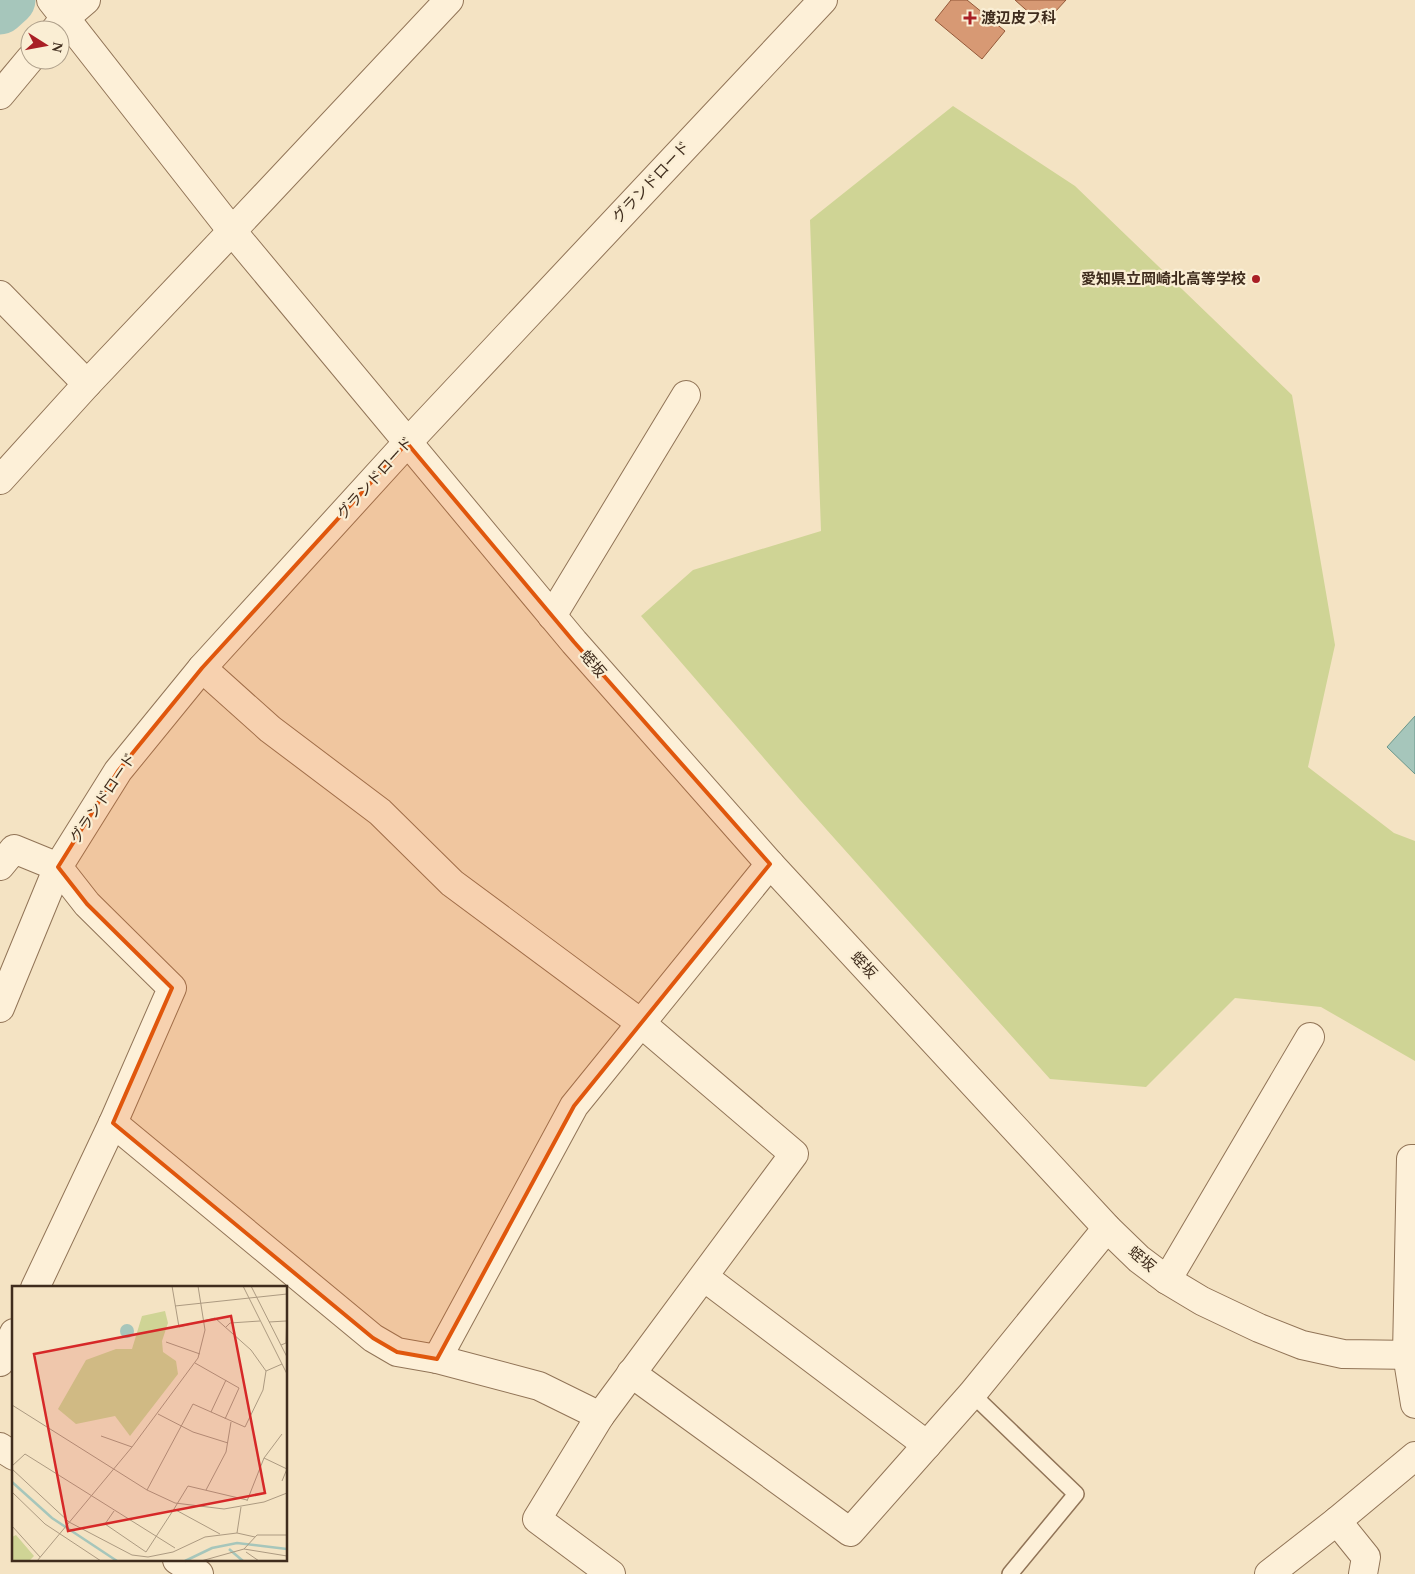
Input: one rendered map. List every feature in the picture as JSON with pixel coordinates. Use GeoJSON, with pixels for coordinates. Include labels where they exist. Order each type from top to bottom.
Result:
{"type":"FeatureCollection","features":[{"type":"Feature","properties":{"kind":"street"},"geometry":{"type":"LineString","coordinates":[[57,16],[86,0]]}},
{"type":"Feature","properties":{"kind":"street"},"geometry":{"type":"LineString","coordinates":[[0,480],[87,384],[449,0]]}},
{"type":"Feature","properties":{"kind":"street","name":"グランドロード"},"geometry":{"type":"LineString","coordinates":[[0,1008],[58,867],[118,770],[202,668],[407,442],[823,0]]}},
{"type":"Feature","properties":{"kind":"street","name":"蛭坂"},"geometry":{"type":"LineString","coordinates":[[57,16],[232,231],[552,616],[770,864],[1107,1228],[1140,1259],[1168,1280],[1210,1305],[1259,1328],[1302,1345],[1343,1354],[1411,1354]]}},
{"type":"Feature","properties":{"kind":"street"},"geometry":{"type":"LineString","coordinates":[[0,95],[21,70]]}},
{"type":"Feature","properties":{"kind":"street"},"geometry":{"type":"LineString","coordinates":[[0,295],[87,384]]}},
{"type":"Feature","properties":{"kind":"street"},"geometry":{"type":"LineString","coordinates":[[552,616],[686,396]]}},
{"type":"Feature","properties":{"kind":"street"},"geometry":{"type":"LineString","coordinates":[[202,668],[270,729],[380,812],[452,883],[642,1024],[794,1154],[600,1416],[537,1519],[611,1574]]}},
{"type":"Feature","properties":{"kind":"street"},"geometry":{"type":"LineString","coordinates":[[5,850],[58,867],[87,904],[172,988],[113,1123],[36,1286]]}},
{"type":"Feature","properties":{"kind":"street"},"geometry":{"type":"LineString","coordinates":[[437,1358],[574,1106],[770,864]]}},
{"type":"Feature","properties":{"kind":"street"},"geometry":{"type":"LineString","coordinates":[[1168,1280],[1310,1037]]}},
{"type":"Feature","properties":{"kind":"street"},"geometry":{"type":"LineString","coordinates":[[113,1123],[373,1338],[397,1352],[437,1358],[539,1386],[600,1416]]}},
{"type":"Feature","properties":{"kind":"street"},"geometry":{"type":"LineString","coordinates":[[1415,1159],[1411,1159],[1411,1354],[1415,1404]]}},
{"type":"Feature","properties":{"kind":"street"},"geometry":{"type":"LineString","coordinates":[[632,1374],[850,1532],[972,1394],[1107,1228]]}},
{"type":"Feature","properties":{"kind":"street"},"geometry":{"type":"LineString","coordinates":[[704,1277],[927,1445]]}},
{"type":"Feature","properties":{"kind":"street"},"geometry":{"type":"LineString","coordinates":[[0,1362],[12,1337]]}},
{"type":"Feature","properties":{"kind":"street"},"geometry":{"type":"LineString","coordinates":[[0,1447],[12,1455]]}},
{"type":"Feature","properties":{"kind":"street"},"geometry":{"type":"LineString","coordinates":[[1268,1574],[1338,1521],[1415,1456]]}},
{"type":"Feature","properties":{"kind":"street"},"geometry":{"type":"LineString","coordinates":[[1338,1521],[1366,1557],[1364,1574]]}},
{"type":"Feature","properties":{"kind":"street"},"geometry":{"type":"LineString","coordinates":[[180,1562],[199,1574]]}},
{"type":"Feature","properties":{"kind":"lane"},"geometry":{"type":"LineString","coordinates":[[972,1394],[1076,1494],[1010,1574]]}},
{"type":"Feature","properties":{"kind":"highlighted area"},"geometry":{"type":"Polygon","coordinates":[[[407,443],[574,642],[770,864],[574,1106],[437,1359],[397,1352],[373,1338],[113,1123],[172,988],[87,904],[58,867],[118,771],[202,668],[407,443]]]}},
{"type":"Feature","properties":{"kind":"green space"},"geometry":{"type":"Polygon","coordinates":[[[953,106],[1075,186],[1292,395],[1335,645],[1308,767],[1394,833],[1415,841],[1415,1061],[1321,1007],[1235,998],[1146,1087],[1050,1079],[800,800],[641,616],[693,570],[821,531],[810,220],[953,106]]]}},
{"type":"Feature","properties":{"kind":"water"},"geometry":{"type":"Polygon","coordinates":[[[1415,716],[1415,774],[1387,747],[1415,716]]]}},
{"type":"Feature","properties":{"kind":"building"},"geometry":{"type":"Polygon","coordinates":[[[951,0],[967,0],[1005,31],[982,59],[935,20],[951,0]]]}},
{"type":"Feature","properties":{"kind":"building"},"geometry":{"type":"Polygon","coordinates":[[[1015,0],[1066,0],[1043,25],[1015,0]]]}},
{"type":"Feature","properties":{"kind":"waterway"},"geometry":{"type":"LineString","coordinates":[[0,9],[10,0]]}},
{"type":"Feature","properties":{"kind":"place","name":"渡辺皮フ科"},"geometry":{"type":"Point","coordinates":[970,18]}},
{"type":"Feature","properties":{"kind":"place","name":"愛知県立岡崎北高等学校"},"geometry":{"type":"Point","coordinates":[1256,279]}}]}
